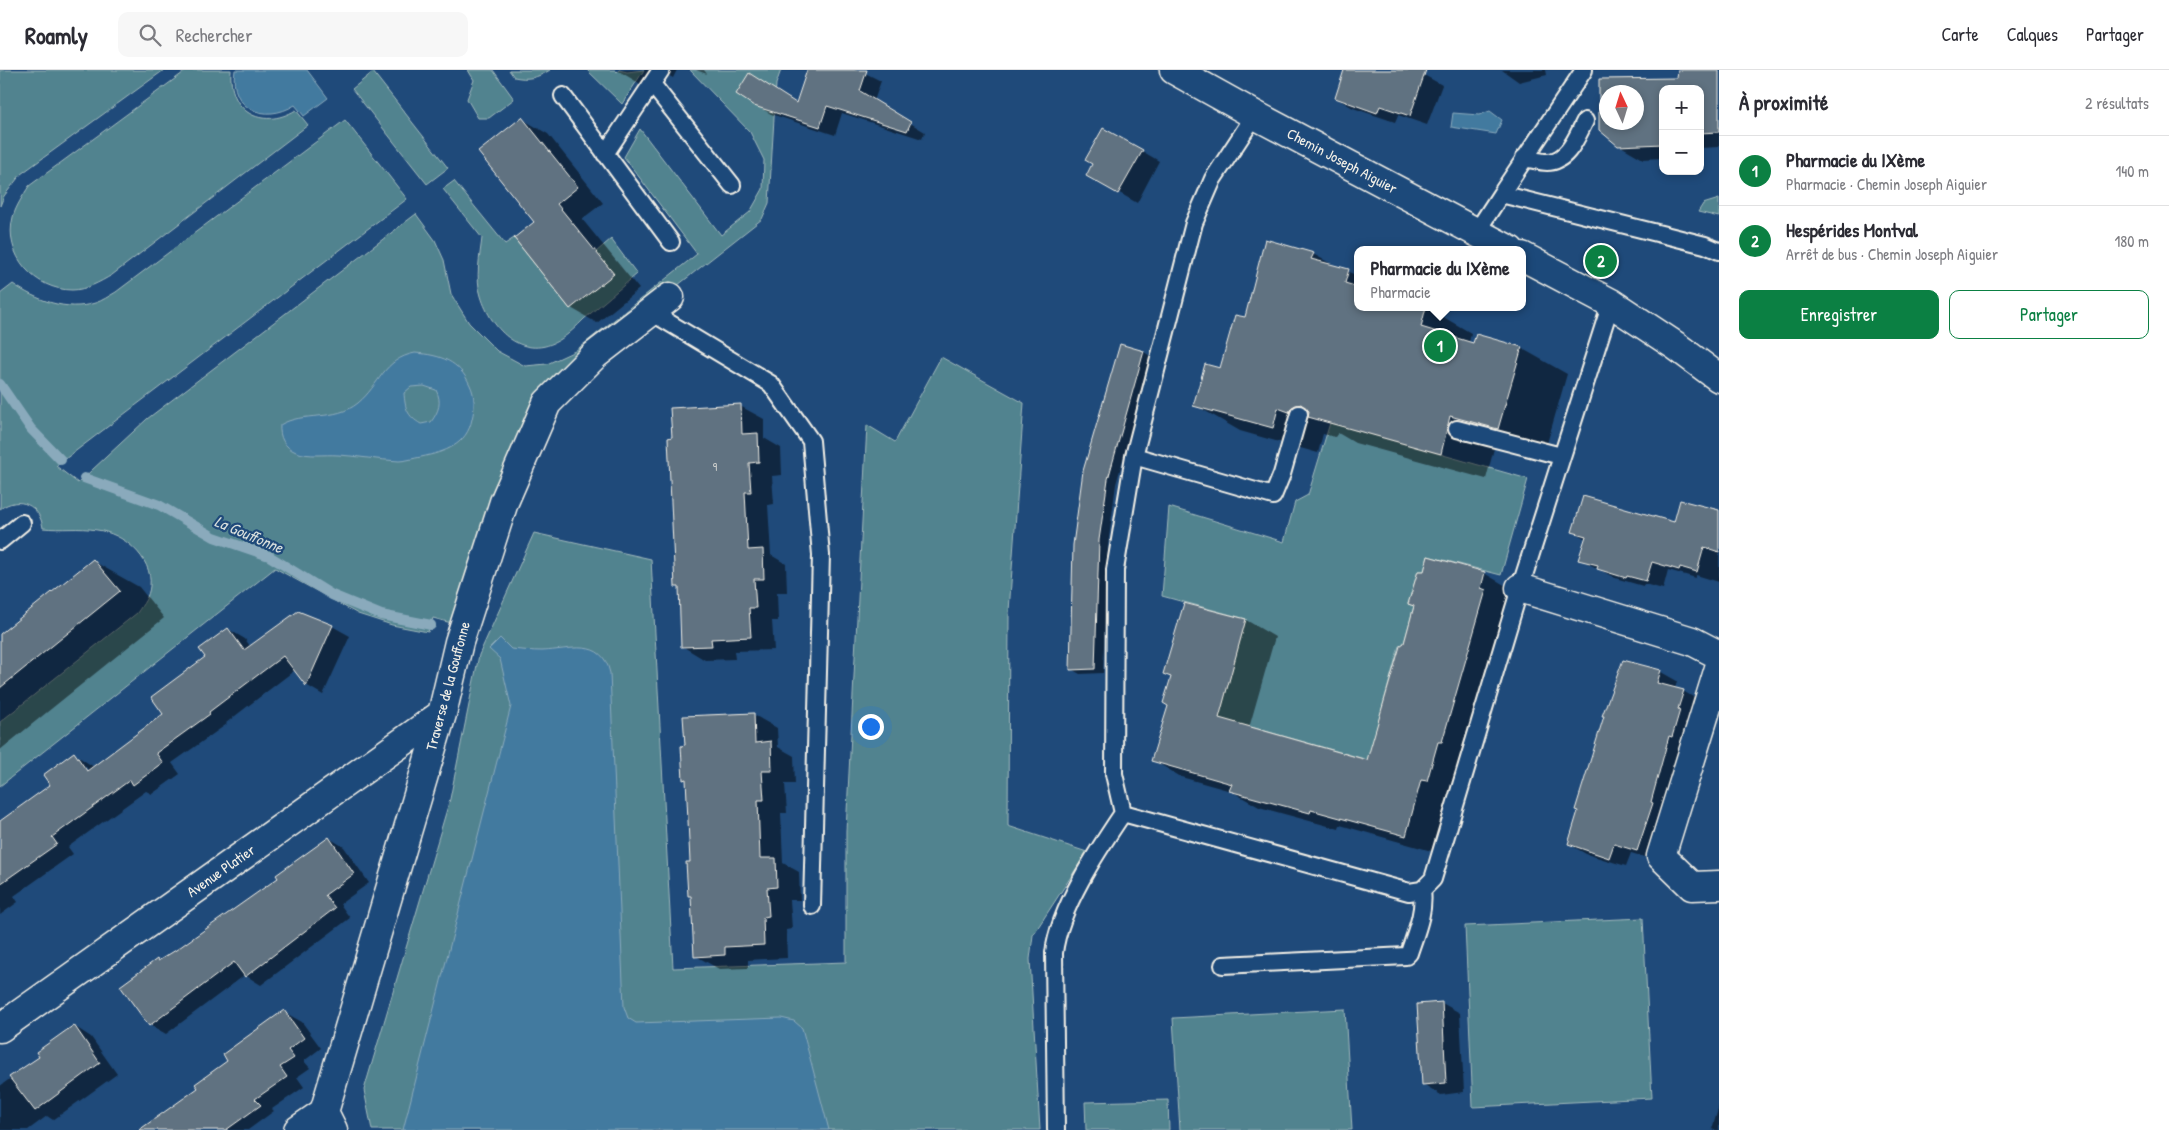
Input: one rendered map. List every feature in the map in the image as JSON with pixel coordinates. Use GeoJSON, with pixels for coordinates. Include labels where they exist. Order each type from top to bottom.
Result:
{"type":"FeatureCollection","features":[{"type":"Feature","properties":{"kind":"street","name":"Chemin Joseph Aiguier"},"geometry":{"type":"LineString","coordinates":[[1174,70],[1503,246]]}},
{"type":"Feature","properties":{"kind":"street"},"geometry":{"type":"LineString","coordinates":[[1526,258],[1611,303],[1676,346],[1719,378]]}},
{"type":"Feature","properties":{"kind":"street","name":"Traverse de la Gouffonne"},"geometry":{"type":"LineString","coordinates":[[329,1121],[442,714],[459,642],[504,502],[547,403],[595,355],[660,304]]}},
{"type":"Feature","properties":{"kind":"street"},"geometry":{"type":"LineString","coordinates":[[1520,588],[1692,641],[1719,655]]}},
{"type":"Feature","properties":{"kind":"street"},"geometry":{"type":"LineString","coordinates":[[1719,668],[1661,856],[1692,886],[1719,885]]}},
{"type":"Feature","properties":{"kind":"street","name":"Avenue Platier"},"geometry":{"type":"LineString","coordinates":[[0,1028],[442,714]]}},
{"type":"Feature","properties":{"kind":"street"},"geometry":{"type":"LineString","coordinates":[[298,1130],[329,1121]]}},
{"type":"Feature","properties":{"kind":"lane"},"geometry":{"type":"LineString","coordinates":[[606,154],[661,70]]}},
{"type":"Feature","properties":{"kind":"lane"},"geometry":{"type":"LineString","coordinates":[[1477,231],[1584,70]]}},
{"type":"Feature","properties":{"kind":"lane"},"geometry":{"type":"LineString","coordinates":[[652,84],[732,185]]}},
{"type":"Feature","properties":{"kind":"lane"},"geometry":{"type":"LineString","coordinates":[[562,96],[671,242]]}},
{"type":"Feature","properties":{"kind":"lane"},"geometry":{"type":"LineString","coordinates":[[1056,1130],[1054,953],[1056,938],[1060,923],[1095,854],[1123,813],[1114,774],[1115,570],[1134,456],[1194,223],[1213,179],[1255,115]]}},
{"type":"Feature","properties":{"kind":"lane"},"geometry":{"type":"LineString","coordinates":[[1524,158],[1549,162],[1562,158],[1585,121]]}},
{"type":"Feature","properties":{"kind":"lane"},"geometry":{"type":"LineString","coordinates":[[1501,194],[1705,245],[1719,251]]}},
{"type":"Feature","properties":{"kind":"lane"},"geometry":{"type":"LineString","coordinates":[[1123,813],[1409,892],[1422,890],[1433,879],[1520,588],[1611,303]]}},
{"type":"Feature","properties":{"kind":"lane"},"geometry":{"type":"LineString","coordinates":[[660,304],[771,384],[811,440],[821,555],[812,906]]}},
{"type":"Feature","properties":{"kind":"lane"},"geometry":{"type":"LineString","coordinates":[[1134,456],[1273,496],[1282,474],[1298,414]]}},
{"type":"Feature","properties":{"kind":"lane"},"geometry":{"type":"LineString","coordinates":[[1457,429],[1561,456]]}},
{"type":"Feature","properties":{"kind":"lane"},"geometry":{"type":"LineString","coordinates":[[0,541],[22,523]]}},
{"type":"Feature","properties":{"kind":"lane"},"geometry":{"type":"LineString","coordinates":[[1223,965],[1406,956],[1409,954],[1421,916],[1424,902],[1422,890]]}},
{"type":"Feature","properties":{"kind":"green space"},"geometry":{"type":"Polygon","coordinates":[[[0,70],[164,70],[21,174],[4,196],[0,206],[0,70]]]}},
{"type":"Feature","properties":{"kind":"green space"},"geometry":{"type":"Polygon","coordinates":[[[187,70],[231,70],[231,84],[235,96],[241,106],[249,113],[259,117],[271,118],[283,116],[296,110],[308,125],[103,280],[88,287],[72,290],[46,284],[34,277],[18,257],[11,231],[14,213],[29,186],[187,70]]]}},
{"type":"Feature","properties":{"kind":"green space"},"geometry":{"type":"Polygon","coordinates":[[[468,70],[493,70],[514,99],[489,118],[478,118],[467,99],[474,80],[468,70]]]}},
{"type":"Feature","properties":{"kind":"green space"},"geometry":{"type":"Polygon","coordinates":[[[509,70],[550,70],[537,77],[524,78],[514,77],[509,70]]]}},
{"type":"Feature","properties":{"kind":"green space"},"geometry":{"type":"Polygon","coordinates":[[[587,70],[615,70],[617,72],[619,70],[627,72],[644,70],[622,104],[587,70]]]}},
{"type":"Feature","properties":{"kind":"green space"},"geometry":{"type":"Polygon","coordinates":[[[690,70],[781,70],[776,84],[769,203],[762,219],[584,359],[544,399],[455,624],[433,618],[428,632],[392,625],[358,614],[275,568],[0,786],[0,722],[137,613],[147,597],[150,575],[141,556],[134,548],[126,541],[107,532],[90,529],[43,528],[38,513],[28,505],[21,503],[7,505],[0,509],[0,294],[13,284],[32,295],[63,305],[84,305],[103,300],[345,120],[407,199],[56,466],[78,483],[147,419],[416,214],[435,240],[444,260],[451,294],[469,323],[497,351],[525,366],[547,364],[575,351],[697,254],[624,157],[640,129],[721,235],[750,212],[763,189],[764,160],[750,132],[690,70]]]}},
{"type":"Feature","properties":{"kind":"green space"},"geometry":{"type":"Polygon","coordinates":[[[373,72],[448,168],[427,184],[352,89],[373,72]]]}},
{"type":"Feature","properties":{"kind":"green space"},"geometry":{"type":"Polygon","coordinates":[[[454,181],[505,244],[514,238],[570,309],[614,274],[596,252],[611,239],[637,274],[561,339],[547,345],[534,347],[522,345],[501,331],[486,309],[479,289],[478,274],[482,238],[443,189],[454,181]]]}},
{"type":"Feature","properties":{"kind":"green space"},"geometry":{"type":"Polygon","coordinates":[[[1719,199],[1719,217],[1698,212],[1703,204],[1719,199]]]}},
{"type":"Feature","properties":{"kind":"green space"},"geometry":{"type":"Polygon","coordinates":[[[941,357],[1024,403],[1009,611],[1008,826],[1087,852],[1033,935],[1030,959],[1040,1130],[372,1130],[364,1090],[450,799],[479,655],[534,533],[651,559],[673,968],[846,962],[846,831],[867,425],[895,442],[941,357]]]}},
{"type":"Feature","properties":{"kind":"green space"},"geometry":{"type":"Polygon","coordinates":[[[1330,423],[1528,479],[1501,575],[1428,556],[1424,571],[1418,571],[1408,604],[1414,606],[1404,643],[1399,646],[1368,760],[1219,718],[1246,619],[1162,596],[1169,507],[1284,542],[1295,502],[1308,495],[1330,423]]]}},
{"type":"Feature","properties":{"kind":"green space"},"geometry":{"type":"Polygon","coordinates":[[[1643,918],[1652,1098],[1473,1107],[1465,926],[1643,918]]]}},
{"type":"Feature","properties":{"kind":"green space"},"geometry":{"type":"Polygon","coordinates":[[[1345,1009],[1352,1130],[1180,1130],[1173,1018],[1345,1009]]]}},
{"type":"Feature","properties":{"kind":"green space"},"geometry":{"type":"Polygon","coordinates":[[[1168,1100],[1169,1130],[1086,1130],[1085,1102],[1168,1100]]]}},
{"type":"Feature","properties":{"kind":"water"},"geometry":{"type":"Polygon","coordinates":[[[235,70],[307,70],[328,98],[304,116],[295,105],[284,111],[261,113],[243,103],[237,95],[234,83],[235,70]]]}},
{"type":"Feature","properties":{"kind":"water"},"geometry":{"type":"Polygon","coordinates":[[[1490,111],[1502,120],[1496,134],[1451,127],[1453,113],[1479,115],[1490,111]]]}},
{"type":"Feature","properties":{"kind":"water"},"geometry":{"type":"Polygon","coordinates":[[[415,353],[433,355],[455,365],[466,377],[473,393],[473,415],[465,435],[454,446],[430,455],[399,461],[306,454],[296,452],[285,444],[280,434],[280,425],[299,418],[329,415],[349,409],[365,396],[389,367],[404,356],[415,353]],[[424,386],[411,387],[404,393],[408,411],[421,424],[431,422],[436,414],[439,402],[436,390],[424,386]]]}},
{"type":"Feature","properties":{"kind":"water"},"geometry":{"type":"Polygon","coordinates":[[[500,638],[511,649],[542,651],[584,648],[592,650],[600,654],[606,662],[610,673],[624,1007],[628,1018],[636,1023],[781,1018],[794,1021],[802,1028],[829,1130],[403,1130],[511,706],[500,659],[489,649],[500,638]]]}},
{"type":"Feature","properties":{"kind":"building"},"geometry":{"type":"Polygon","coordinates":[[[807,70],[867,70],[860,91],[911,122],[907,131],[827,106],[820,127],[754,106],[736,94],[749,73],[796,103],[807,70]]]}},
{"type":"Feature","properties":{"kind":"building"},"geometry":{"type":"Polygon","coordinates":[[[1344,70],[1426,70],[1410,116],[1380,106],[1377,113],[1335,98],[1344,70]]]}},
{"type":"Feature","properties":{"kind":"building"},"geometry":{"type":"Polygon","coordinates":[[[1678,70],[1719,70],[1719,132],[1704,133],[1704,85],[1659,85],[1659,144],[1618,146],[1599,130],[1644,130],[1644,85],[1599,85],[1599,79],[1677,78],[1678,70]]]}},
{"type":"Feature","properties":{"kind":"building"},"geometry":{"type":"Polygon","coordinates":[[[522,117],[578,187],[557,204],[614,274],[570,309],[514,238],[534,222],[478,152],[522,117]]]}},
{"type":"Feature","properties":{"kind":"building"},"geometry":{"type":"Polygon","coordinates":[[[1103,128],[1143,150],[1118,194],[1086,176],[1092,164],[1085,160],[1103,128]]]}},
{"type":"Feature","properties":{"kind":"building"},"geometry":{"type":"Polygon","coordinates":[[[1265,239],[1314,253],[1311,259],[1349,269],[1345,283],[1354,286],[1354,311],[1425,311],[1421,327],[1473,343],[1476,334],[1522,347],[1498,429],[1450,416],[1441,454],[1308,417],[1309,411],[1301,404],[1292,407],[1289,412],[1278,408],[1273,428],[1193,406],[1205,364],[1220,368],[1235,315],[1245,317],[1265,239]]]}},
{"type":"Feature","properties":{"kind":"building"},"geometry":{"type":"Polygon","coordinates":[[[1120,344],[1144,351],[1108,479],[1099,540],[1095,669],[1070,670],[1073,545],[1083,471],[1120,344]]]}},
{"type":"Feature","properties":{"kind":"building"},"geometry":{"type":"Polygon","coordinates":[[[741,404],[742,434],[758,433],[759,462],[749,463],[751,492],[745,492],[748,550],[763,549],[764,579],[754,579],[756,608],[749,608],[751,637],[711,639],[712,646],[681,647],[679,587],[675,587],[668,438],[672,437],[670,408],[741,404]]]}},
{"type":"Feature","properties":{"kind":"building"},"geometry":{"type":"Polygon","coordinates":[[[1583,496],[1674,522],[1680,500],[1719,510],[1719,552],[1704,547],[1697,572],[1680,567],[1679,570],[1652,562],[1646,581],[1627,576],[1626,578],[1597,569],[1598,565],[1578,560],[1586,536],[1572,532],[1583,496]]]}},
{"type":"Feature","properties":{"kind":"building"},"geometry":{"type":"Polygon","coordinates":[[[1428,556],[1485,572],[1481,588],[1486,590],[1442,742],[1438,742],[1427,781],[1421,780],[1406,836],[1311,810],[1310,813],[1229,791],[1232,784],[1151,761],[1168,706],[1163,703],[1171,677],[1163,674],[1184,603],[1246,619],[1219,718],[1367,760],[1400,646],[1404,643],[1414,606],[1408,604],[1418,571],[1424,571],[1428,556]]]}},
{"type":"Feature","properties":{"kind":"building"},"geometry":{"type":"Polygon","coordinates":[[[93,559],[120,591],[0,688],[0,634],[93,559]]]}},
{"type":"Feature","properties":{"kind":"building"},"geometry":{"type":"Polygon","coordinates":[[[298,611],[333,625],[306,686],[283,656],[209,712],[210,714],[156,753],[163,763],[133,785],[130,780],[52,837],[57,844],[0,884],[0,821],[50,785],[43,775],[74,752],[87,771],[163,714],[151,697],[205,657],[199,649],[228,628],[244,650],[298,611]]]}},
{"type":"Feature","properties":{"kind":"building"},"geometry":{"type":"Polygon","coordinates":[[[1623,660],[1661,670],[1657,683],[1684,690],[1672,737],[1669,736],[1651,802],[1653,803],[1637,851],[1614,844],[1609,858],[1568,844],[1578,811],[1575,810],[1604,716],[1602,716],[1623,660]]]}},
{"type":"Feature","properties":{"kind":"building"},"geometry":{"type":"Polygon","coordinates":[[[754,713],[755,743],[771,741],[772,771],[762,771],[764,800],[758,800],[760,858],[776,858],[777,887],[767,888],[769,916],[763,917],[764,945],[725,947],[725,955],[694,957],[691,896],[688,896],[686,862],[690,862],[686,779],[683,780],[681,746],[685,745],[683,716],[754,713]]]}},
{"type":"Feature","properties":{"kind":"building"},"geometry":{"type":"Polygon","coordinates":[[[329,837],[354,874],[325,895],[335,908],[245,977],[234,962],[149,1026],[120,986],[157,959],[158,961],[176,950],[278,878],[276,875],[329,837]]]}},
{"type":"Feature","properties":{"kind":"building"},"geometry":{"type":"Polygon","coordinates":[[[1442,1002],[1446,1083],[1422,1085],[1417,1004],[1442,1002]]]}},
{"type":"Feature","properties":{"kind":"building"},"geometry":{"type":"Polygon","coordinates":[[[284,1010],[304,1038],[288,1050],[294,1058],[280,1067],[287,1077],[255,1099],[261,1105],[226,1130],[139,1130],[198,1088],[195,1084],[227,1061],[223,1054],[284,1010]]]}},
{"type":"Feature","properties":{"kind":"building"},"geometry":{"type":"Polygon","coordinates":[[[74,1025],[100,1063],[35,1111],[9,1077],[39,1057],[36,1052],[74,1025]]]}},
{"type":"Feature","properties":{"kind":"waterway","name":"La Gouffonne"},"geometry":{"type":"LineString","coordinates":[[0,384],[31,429],[61,460]]}},
{"type":"Feature","properties":{"kind":"waterway","name":"La Gouffonne"},"geometry":{"type":"LineString","coordinates":[[84,478],[159,505],[214,537],[269,556],[332,595],[381,615],[431,625]]}},
{"type":"Feature","properties":{"kind":"place","name":"Hespérides Montval"},"geometry":{"type":"Point","coordinates":[1601,261]}},
{"type":"Feature","properties":{"kind":"place","name":"Pharmacie du IXème"},"geometry":{"type":"Point","coordinates":[1440,346]}}]}
